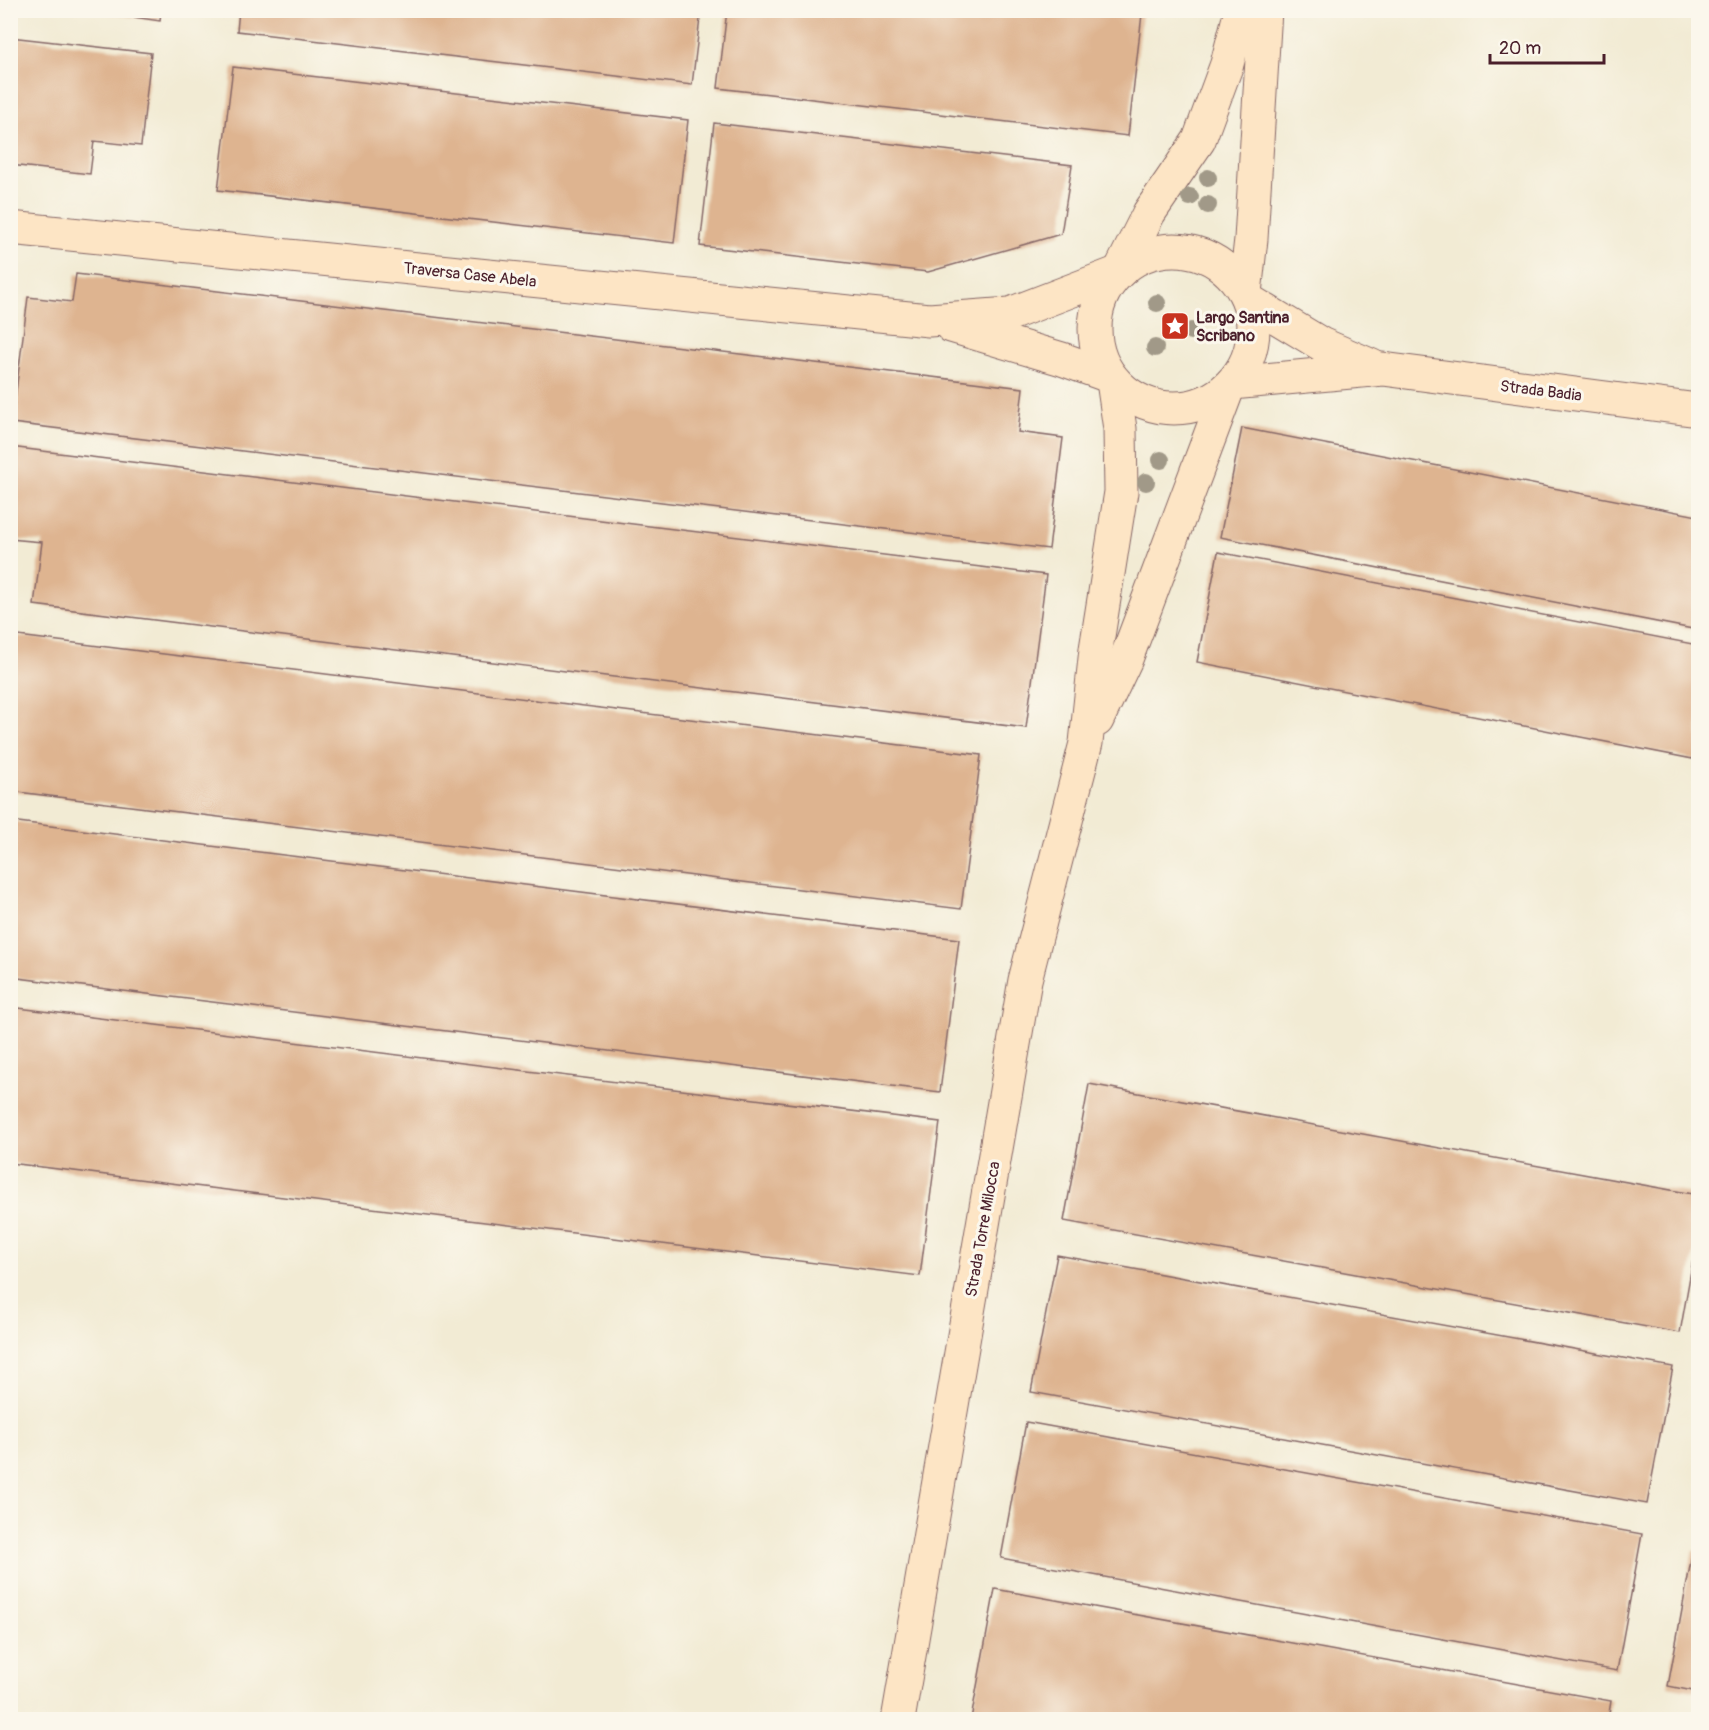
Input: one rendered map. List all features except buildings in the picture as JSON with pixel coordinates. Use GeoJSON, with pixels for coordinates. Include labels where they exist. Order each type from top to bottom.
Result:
{"type":"FeatureCollection","features":[{"type":"Feature","properties":{"kind":"street"},"geometry":{"type":"LineString","coordinates":[[1241,10],[1227,64],[1199,140],[1149,213],[1119,271],[1103,291],[1095,312],[1094,334],[1098,356],[1111,379],[1129,396],[1148,405],[1169,409],[1190,407],[1210,400],[1230,386],[1383,369]]}},
{"type":"Feature","properties":{"kind":"street"},"geometry":{"type":"LineString","coordinates":[[1086,743],[1126,659],[1230,386],[1241,371],[1252,344],[1253,329],[1246,297],[1265,10]]}},
{"type":"Feature","properties":{"kind":"street","name":"Traversa Case Abela"},"geometry":{"type":"LineString","coordinates":[[10,228],[929,320]]}},
{"type":"Feature","properties":{"kind":"street"},"geometry":{"type":"LineString","coordinates":[[929,320],[1010,314],[1036,306],[1119,271],[1136,259],[1171,249],[1189,251],[1207,257],[1222,266],[1246,297],[1321,344],[1348,357],[1383,369]]}},
{"type":"Feature","properties":{"kind":"street"},"geometry":{"type":"LineString","coordinates":[[929,320],[1062,359],[1111,379]]}},
{"type":"Feature","properties":{"kind":"street","name":"Strada Badia"},"geometry":{"type":"LineString","coordinates":[[1383,369],[1698,410]]}},
{"type":"Feature","properties":{"kind":"street"},"geometry":{"type":"LineString","coordinates":[[1086,743],[1096,649],[1121,492],[1120,429],[1111,379]]}},
{"type":"Feature","properties":{"kind":"street","name":"Strada Torre Milocca"},"geometry":{"type":"LineString","coordinates":[[898,1719],[1025,980],[1086,743]]}},
{"type":"Feature","properties":{"kind":"place","name":"Largo Santina Scribano"},"geometry":{"type":"Point","coordinates":[1175,326]}}]}
